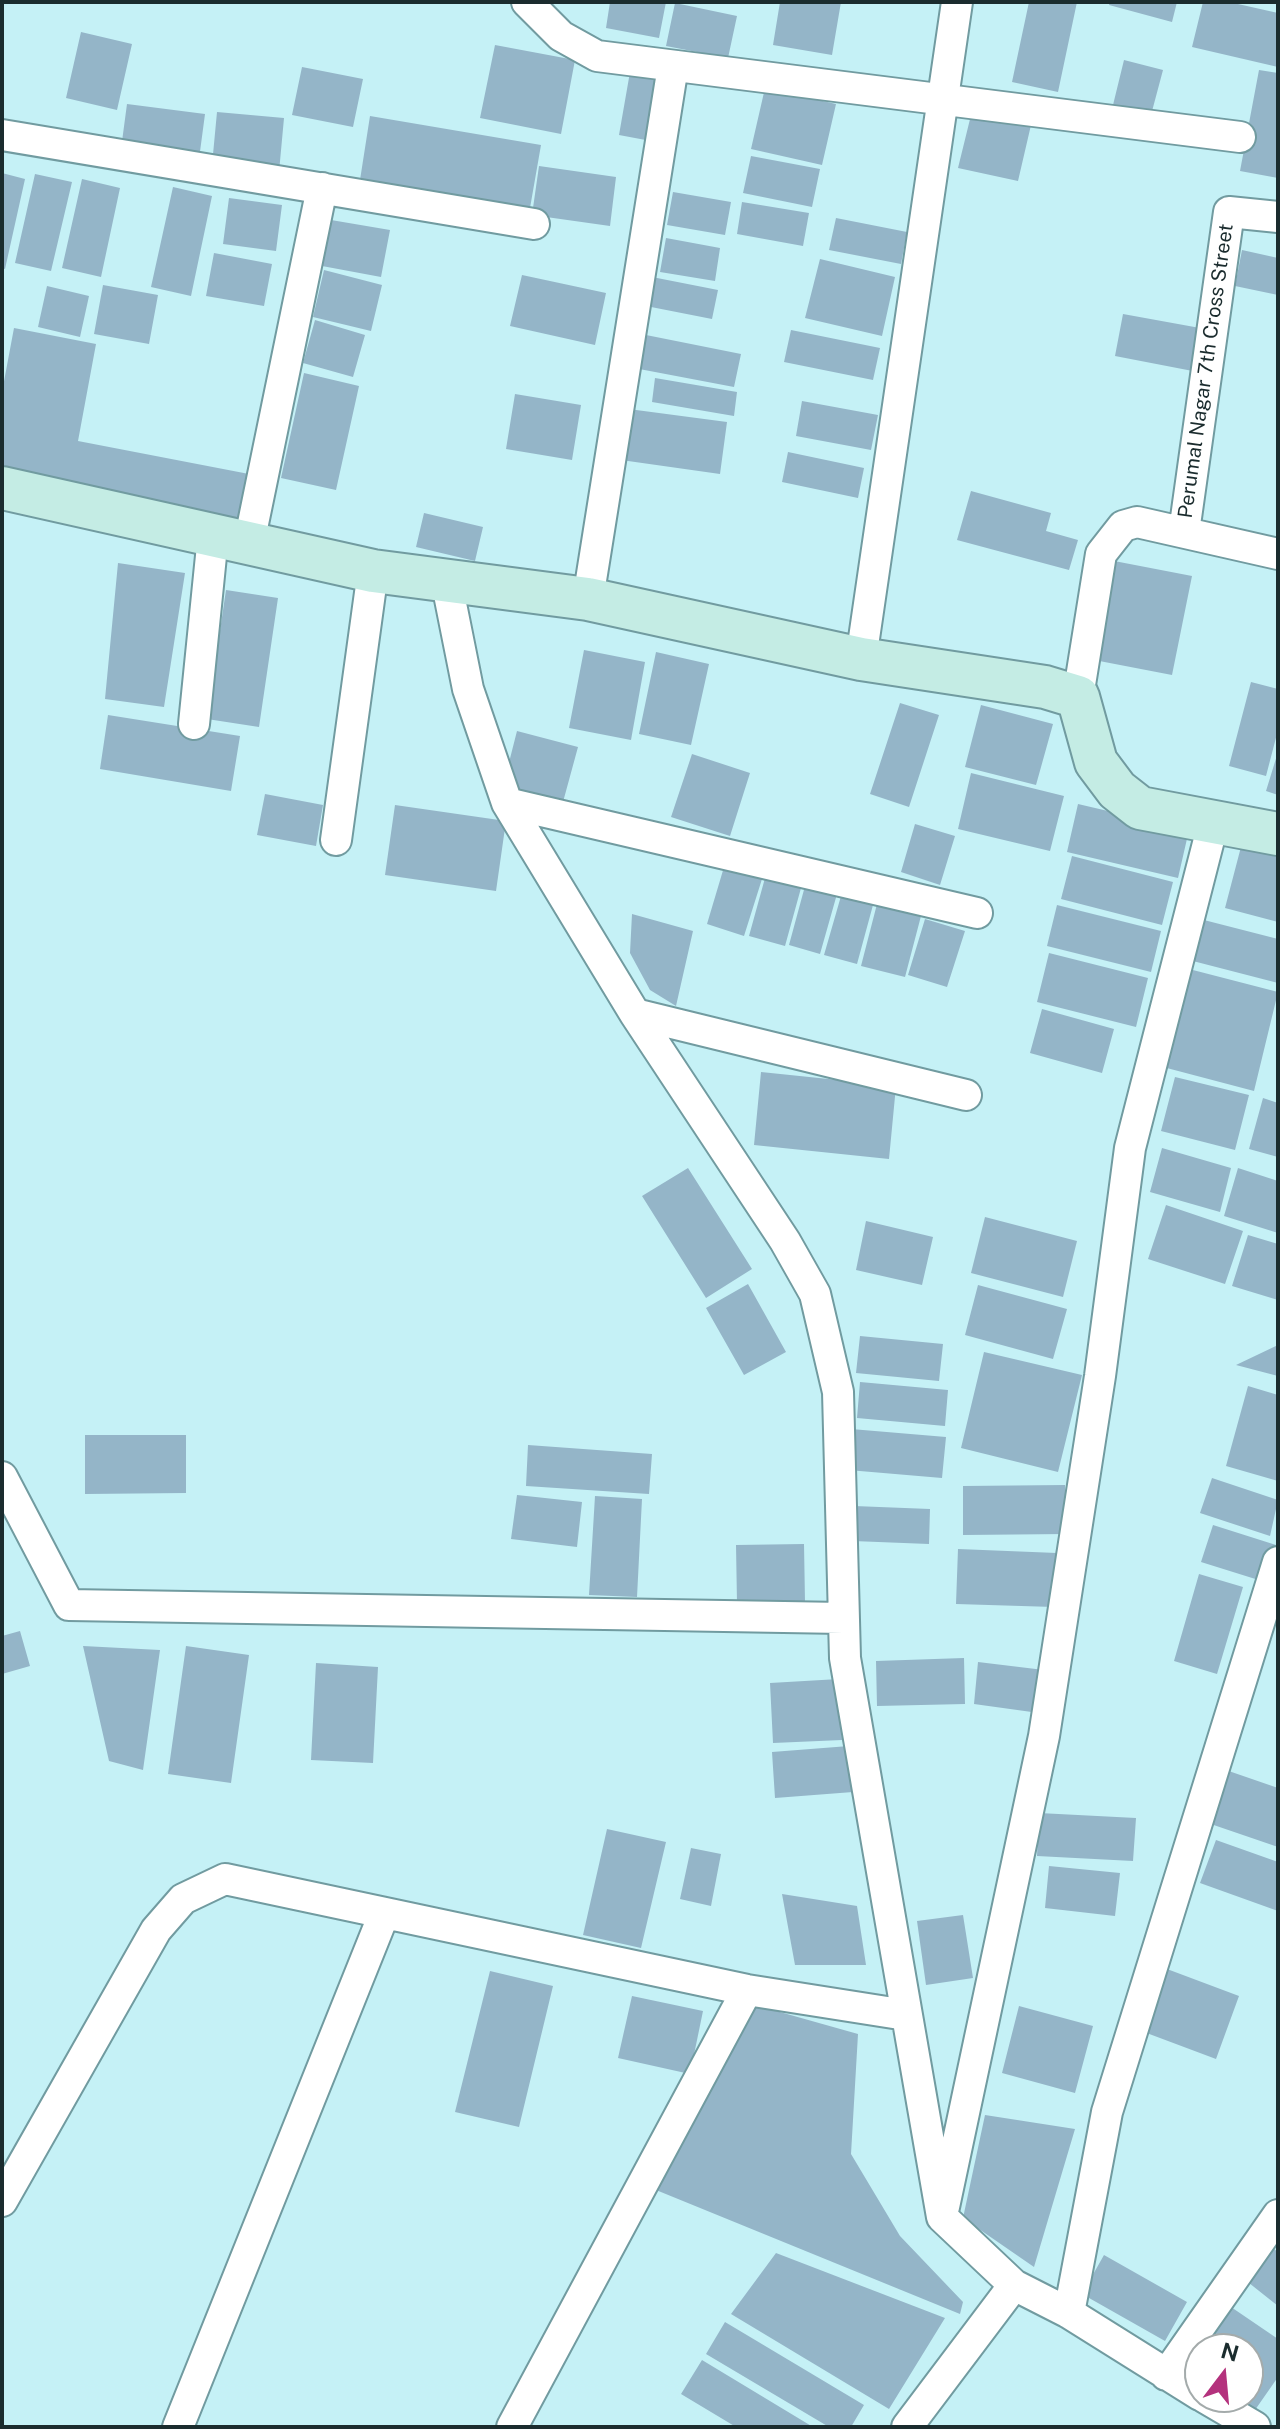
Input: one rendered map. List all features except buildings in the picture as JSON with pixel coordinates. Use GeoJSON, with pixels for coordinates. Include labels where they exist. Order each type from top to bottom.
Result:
{"type":"FeatureCollection","features":[{"type":"Feature","properties":{"kind":"street"},"geometry":{"type":"LineString","coordinates":[[527,2],[561,36],[597,56],[1240,137]]}},
{"type":"Feature","properties":{"kind":"street"},"geometry":{"type":"LineString","coordinates":[[861,659],[957,2]]}},
{"type":"Feature","properties":{"kind":"street"},"geometry":{"type":"LineString","coordinates":[[588,599],[673,66]]}},
{"type":"Feature","properties":{"kind":"street"},"geometry":{"type":"LineString","coordinates":[[2,135],[534,224]]}},
{"type":"Feature","properties":{"kind":"street"},"geometry":{"type":"LineString","coordinates":[[194,724],[231,540],[322,188]]}},
{"type":"Feature","properties":{"kind":"street","name":"Perumal Nagar 7th Cross Street"},"geometry":{"type":"LineString","coordinates":[[1184,532],[1229,212],[1278,217]]}},
{"type":"Feature","properties":{"kind":"street"},"geometry":{"type":"LineString","coordinates":[[2,488],[373,571],[588,599],[861,659],[1045,687],[1078,697]]}},
{"type":"Feature","properties":{"kind":"street"},"geometry":{"type":"LineString","coordinates":[[1278,554],[1137,522],[1123,526],[1101,554],[1078,697],[1096,762],[1117,790],[1140,808],[1278,834]]}},
{"type":"Feature","properties":{"kind":"street"},"geometry":{"type":"LineString","coordinates":[[336,840],[373,571]]}},
{"type":"Feature","properties":{"kind":"street"},"geometry":{"type":"LineString","coordinates":[[446,579],[468,689],[507,803],[635,1014],[785,1241],[815,1294],[838,1392],[845,1658],[942,2217],[1014,2285],[1069,2313],[1184,2386]]}},
{"type":"Feature","properties":{"kind":"street"},"geometry":{"type":"LineString","coordinates":[[507,803],[977,913]]}},
{"type":"Feature","properties":{"kind":"street"},"geometry":{"type":"LineString","coordinates":[[942,2217],[1044,1736],[1100,1376],[1130,1148],[1214,820]]}},
{"type":"Feature","properties":{"kind":"street"},"geometry":{"type":"LineString","coordinates":[[635,1014],[966,1095]]}},
{"type":"Feature","properties":{"kind":"street"},"geometry":{"type":"LineString","coordinates":[[2,1477],[69,1605],[843,1618]]}},
{"type":"Feature","properties":{"kind":"street"},"geometry":{"type":"LineString","coordinates":[[1069,2313],[1107,2112],[1278,1562]]}},
{"type":"Feature","properties":{"kind":"street"},"geometry":{"type":"LineString","coordinates":[[2,2201],[156,1930],[183,1899],[225,1879],[747,1990],[906,2015]]}},
{"type":"Feature","properties":{"kind":"street"},"geometry":{"type":"LineString","coordinates":[[178,2427],[384,1914]]}},
{"type":"Feature","properties":{"kind":"street"},"geometry":{"type":"LineString","coordinates":[[512,2427],[747,1990]]}},
{"type":"Feature","properties":{"kind":"street"},"geometry":{"type":"LineString","coordinates":[[1166,2375],[1278,2215]]}},
{"type":"Feature","properties":{"kind":"street"},"geometry":{"type":"LineString","coordinates":[[907,2427],[1014,2285]]}},
{"type":"Feature","properties":{"kind":"street"},"geometry":{"type":"LineString","coordinates":[[1231,2413],[1255,2427]]}}]}
